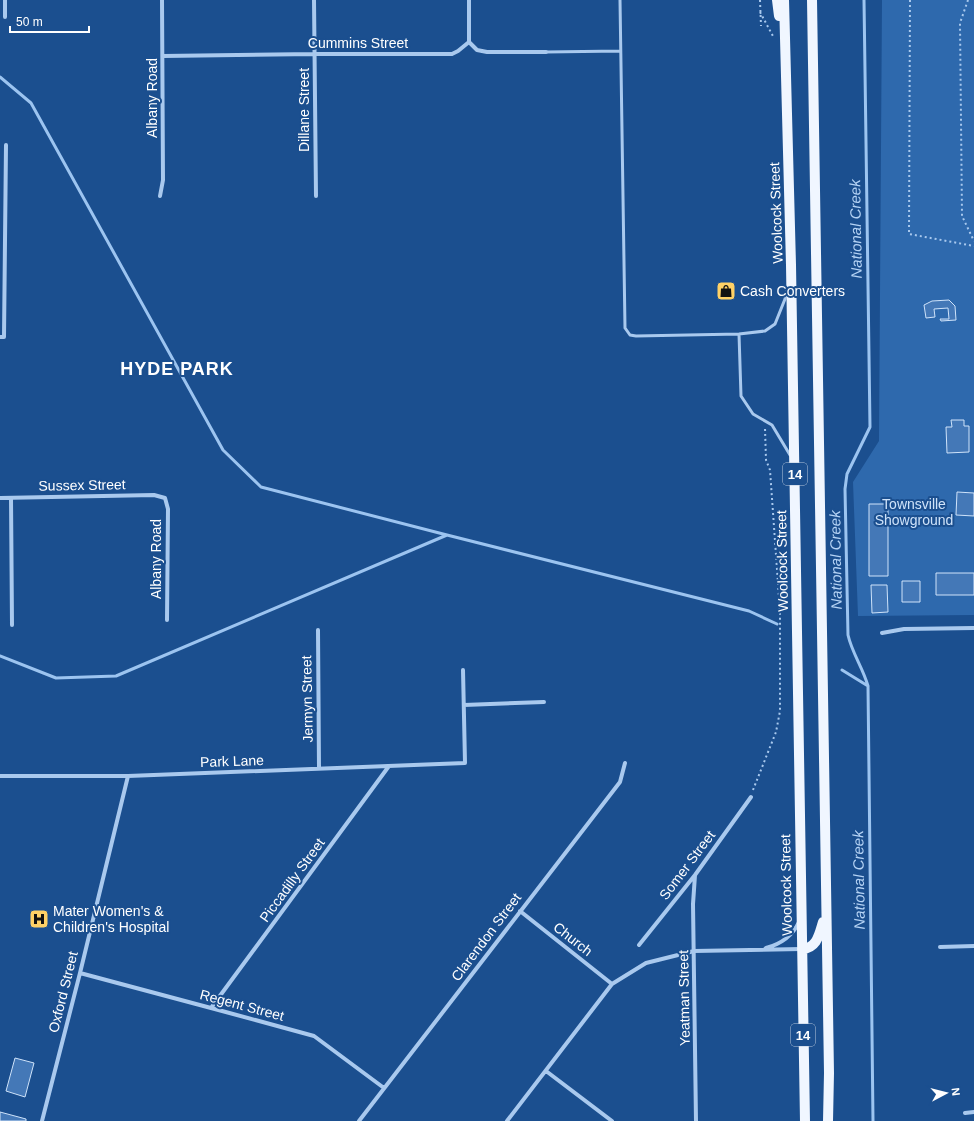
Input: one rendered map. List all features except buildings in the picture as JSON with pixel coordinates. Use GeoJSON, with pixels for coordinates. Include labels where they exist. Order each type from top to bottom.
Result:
{"type":"FeatureCollection","features":[{"type":"Feature","properties":{"kind":"main road"},"geometry":{"type":"LineString","coordinates":[[776,0],[785,56]]}},
{"type":"Feature","properties":{"kind":"main road","name":"Woolcock Street"},"geometry":{"type":"LineString","coordinates":[[784,0],[795,462],[800,916],[805,1121]]}},
{"type":"Feature","properties":{"kind":"main road","name":"14"},"geometry":{"type":"LineString","coordinates":[[812,0],[829,1073],[828,1121]]}},
{"type":"Feature","properties":{"kind":"main road"},"geometry":{"type":"LineString","coordinates":[[802,949],[815,944],[826,914]]}},
{"type":"Feature","properties":{"kind":"street"},"geometry":{"type":"LineString","coordinates":[[5,0],[5,17]]}},
{"type":"Feature","properties":{"kind":"street","name":"Albany Road"},"geometry":{"type":"LineString","coordinates":[[160,196],[163,180],[162,0]]}},
{"type":"Feature","properties":{"kind":"street","name":"Dillane Street"},"geometry":{"type":"LineString","coordinates":[[314,0],[316,196]]}},
{"type":"Feature","properties":{"kind":"street"},"geometry":{"type":"LineString","coordinates":[[469,0],[469,42],[477,50],[487,52],[546,52]]}},
{"type":"Feature","properties":{"kind":"street","name":"Cummins Street"},"geometry":{"type":"LineString","coordinates":[[163,56],[452,54],[469,42]]}},
{"type":"Feature","properties":{"kind":"street"},"geometry":{"type":"LineString","coordinates":[[2,337],[6,144]]}},
{"type":"Feature","properties":{"kind":"street","name":"Sussex Street"},"geometry":{"type":"LineString","coordinates":[[0,498],[154,494],[164,498]]}},
{"type":"Feature","properties":{"kind":"street"},"geometry":{"type":"LineString","coordinates":[[11,498],[12,625]]}},
{"type":"Feature","properties":{"kind":"street","name":"Albany Road"},"geometry":{"type":"LineString","coordinates":[[164,498],[168,509],[167,620]]}},
{"type":"Feature","properties":{"kind":"street"},"geometry":{"type":"LineString","coordinates":[[882,633],[904,629],[974,628]]}},
{"type":"Feature","properties":{"kind":"street","name":"Jermyn Street"},"geometry":{"type":"LineString","coordinates":[[318,630],[319,768]]}},
{"type":"Feature","properties":{"kind":"street"},"geometry":{"type":"LineString","coordinates":[[463,670],[464,705],[544,702]]}},
{"type":"Feature","properties":{"kind":"street","name":"Park Lane"},"geometry":{"type":"LineString","coordinates":[[0,776],[128,776],[465,763],[464,705]]}},
{"type":"Feature","properties":{"kind":"street","name":"Clarendon Street"},"geometry":{"type":"LineString","coordinates":[[359,1121],[620,782],[626,763]]}},
{"type":"Feature","properties":{"kind":"street","name":"Piccadilly Street"},"geometry":{"type":"LineString","coordinates":[[211,1008],[390,766]]}},
{"type":"Feature","properties":{"kind":"street","name":"Oxford Street"},"geometry":{"type":"LineString","coordinates":[[42,1121],[128,776]]}},
{"type":"Feature","properties":{"kind":"street","name":"Somer Street"},"geometry":{"type":"LineString","coordinates":[[639,945],[695,875],[751,797]]}},
{"type":"Feature","properties":{"kind":"street","name":"Yeatman Street"},"geometry":{"type":"LineString","coordinates":[[695,875],[693,904],[696,1121]]}},
{"type":"Feature","properties":{"kind":"street","name":"Church"},"geometry":{"type":"LineString","coordinates":[[520,911],[612,984]]}},
{"type":"Feature","properties":{"kind":"street"},"geometry":{"type":"LineString","coordinates":[[762,949],[779,944],[789,937],[796,928],[800,916]]}},
{"type":"Feature","properties":{"kind":"street"},"geometry":{"type":"LineString","coordinates":[[940,947],[974,946]]}},
{"type":"Feature","properties":{"kind":"street"},"geometry":{"type":"LineString","coordinates":[[507,1121],[612,984],[646,963],[694,950],[802,949]]}},
{"type":"Feature","properties":{"kind":"street","name":"Regent Street"},"geometry":{"type":"LineString","coordinates":[[80,973],[314,1036],[384,1088]]}},
{"type":"Feature","properties":{"kind":"street"},"geometry":{"type":"LineString","coordinates":[[546,1071],[612,1121]]}},
{"type":"Feature","properties":{"kind":"street"},"geometry":{"type":"LineString","coordinates":[[965,1113],[974,1112]]}},
{"type":"Feature","properties":{"kind":"lane"},"geometry":{"type":"LineString","coordinates":[[620,0],[625,328],[630,335],[636,336],[739,334],[765,331],[775,324],[785,299],[791,265]]}},
{"type":"Feature","properties":{"kind":"lane"},"geometry":{"type":"LineString","coordinates":[[546,52],[620,51]]}},
{"type":"Feature","properties":{"kind":"lane"},"geometry":{"type":"LineString","coordinates":[[739,334],[741,396],[753,414],[772,426],[795,462]]}},
{"type":"Feature","properties":{"kind":"path"},"geometry":{"type":"LineString","coordinates":[[760,0],[761,26]]}},
{"type":"Feature","properties":{"kind":"path"},"geometry":{"type":"LineString","coordinates":[[910,0],[909,234],[974,246]]}},
{"type":"Feature","properties":{"kind":"path"},"geometry":{"type":"LineString","coordinates":[[968,0],[960,23],[962,216],[974,241]]}},
{"type":"Feature","properties":{"kind":"path"},"geometry":{"type":"LineString","coordinates":[[760,12],[785,56]]}},
{"type":"Feature","properties":{"kind":"path"},"geometry":{"type":"LineString","coordinates":[[751,797],[756,779],[776,732],[780,711],[780,612],[770,470],[766,460],[765,421]]}},
{"type":"Feature","properties":{"kind":"green space","name":"Townsville Showground"},"geometry":{"type":"Polygon","coordinates":[[[882,0],[974,0],[974,615],[858,616],[853,482],[879,441],[882,0]]]}},
{"type":"Feature","properties":{"kind":"waterway","name":"National Creek"},"geometry":{"type":"LineString","coordinates":[[864,0],[870,427],[847,474],[845,489],[848,635],[868,686],[873,1121]]}},
{"type":"Feature","properties":{"kind":"waterway"},"geometry":{"type":"LineString","coordinates":[[0,77],[31,103],[223,450],[261,487],[749,611],[777,624]]}},
{"type":"Feature","properties":{"kind":"waterway"},"geometry":{"type":"LineString","coordinates":[[0,656],[56,678],[116,676],[447,535]]}},
{"type":"Feature","properties":{"kind":"waterway"},"geometry":{"type":"LineString","coordinates":[[842,670],[868,686]]}},
{"type":"Feature","properties":{"kind":"place","name":"Cash Converters"},"geometry":{"type":"Point","coordinates":[726,291]}},
{"type":"Feature","properties":{"kind":"place","name":"Mater Women's & Children's Hospital"},"geometry":{"type":"Point","coordinates":[39,919]}},
{"type":"Feature","properties":{"kind":"district","name":"HYDE PARK"},"geometry":{"type":"Point","coordinates":[177,369]}}]}
